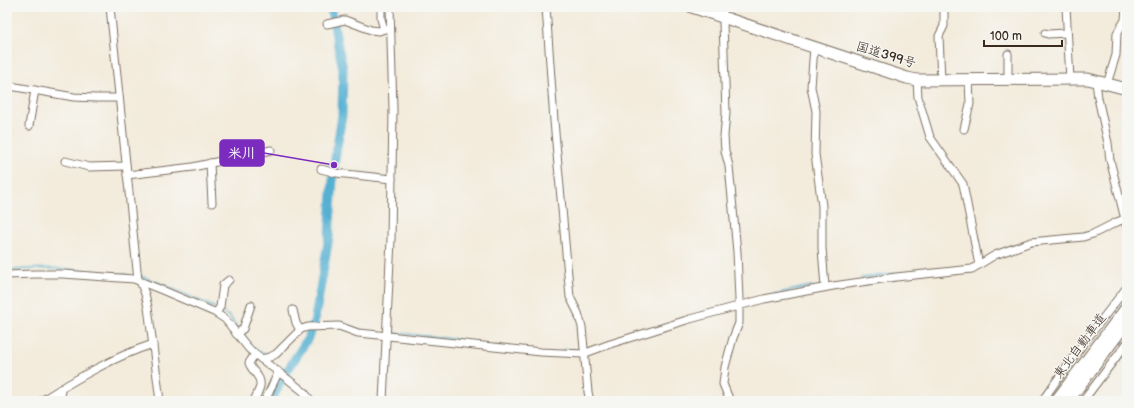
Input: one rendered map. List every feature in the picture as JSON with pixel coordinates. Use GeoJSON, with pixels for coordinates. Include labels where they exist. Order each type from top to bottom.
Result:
{"type":"FeatureCollection","features":[{"type":"Feature","properties":{"kind":"highway","name":"国道399号"},"geometry":{"type":"LineString","coordinates":[[692,7],[723,12],[814,47],[917,80],[1070,79],[1088,80],[1127,89]]}},
{"type":"Feature","properties":{"kind":"highway","name":"東北自動車道"},"geometry":{"type":"LineString","coordinates":[[1056,401],[1127,307]]}},
{"type":"Feature","properties":{"kind":"highway","name":"東北自動車道"},"geometry":{"type":"LineString","coordinates":[[1068,401],[1127,322]]}},
{"type":"Feature","properties":{"kind":"street"},"geometry":{"type":"LineString","coordinates":[[110,7],[139,278],[148,307],[160,401]]}},
{"type":"Feature","properties":{"kind":"street"},"geometry":{"type":"LineString","coordinates":[[381,7],[381,19],[387,29]]}},
{"type":"Feature","properties":{"kind":"street"},"geometry":{"type":"LineString","coordinates":[[383,401],[392,179],[393,110],[387,29],[390,7]]}},
{"type":"Feature","properties":{"kind":"street"},"geometry":{"type":"LineString","coordinates":[[546,7],[554,121],[570,297],[578,313],[582,327],[590,401]]}},
{"type":"Feature","properties":{"kind":"street"},"geometry":{"type":"LineString","coordinates":[[941,80],[939,36],[944,26],[944,7]]}},
{"type":"Feature","properties":{"kind":"street"},"geometry":{"type":"LineString","coordinates":[[1066,7],[1070,79]]}},
{"type":"Feature","properties":{"kind":"street"},"geometry":{"type":"LineString","coordinates":[[1126,7],[1125,20],[1117,33],[1116,55],[1102,83],[1098,98],[1108,143],[1110,160],[1127,227]]}},
{"type":"Feature","properties":{"kind":"street"},"geometry":{"type":"LineString","coordinates":[[723,12],[726,113],[724,136],[725,151],[729,166],[737,252],[739,303],[739,323],[725,367],[723,384],[730,401]]}},
{"type":"Feature","properties":{"kind":"street"},"geometry":{"type":"LineString","coordinates":[[332,23],[347,21],[371,30],[379,31],[387,29]]}},
{"type":"Feature","properties":{"kind":"street"},"geometry":{"type":"LineString","coordinates":[[1045,33],[1068,33]]}},
{"type":"Feature","properties":{"kind":"street"},"geometry":{"type":"LineString","coordinates":[[814,47],[811,87],[816,111],[815,154],[822,206],[822,248],[825,285]]}},
{"type":"Feature","properties":{"kind":"street"},"geometry":{"type":"LineString","coordinates":[[1008,54],[1008,80]]}},
{"type":"Feature","properties":{"kind":"street"},"geometry":{"type":"LineString","coordinates":[[917,80],[918,96],[930,137],[963,184],[979,263]]}},
{"type":"Feature","properties":{"kind":"street"},"geometry":{"type":"LineString","coordinates":[[964,129],[970,104],[969,80]]}},
{"type":"Feature","properties":{"kind":"street"},"geometry":{"type":"LineString","coordinates":[[10,86],[74,97],[119,98]]}},
{"type":"Feature","properties":{"kind":"street"},"geometry":{"type":"LineString","coordinates":[[29,126],[35,90]]}},
{"type":"Feature","properties":{"kind":"street"},"geometry":{"type":"LineString","coordinates":[[127,175],[193,167],[271,150]]}},
{"type":"Feature","properties":{"kind":"street"},"geometry":{"type":"LineString","coordinates":[[65,162],[89,167],[126,166]]}},
{"type":"Feature","properties":{"kind":"street"},"geometry":{"type":"LineString","coordinates":[[210,163],[212,203]]}},
{"type":"Feature","properties":{"kind":"street"},"geometry":{"type":"LineString","coordinates":[[321,169],[333,172],[392,179]]}},
{"type":"Feature","properties":{"kind":"street"},"geometry":{"type":"LineString","coordinates":[[261,359],[276,354],[299,328],[339,326],[358,333],[541,352],[584,350],[739,303],[764,299],[825,285],[972,269],[979,263],[995,255],[1031,242],[1083,237],[1093,234],[1125,216]]}},
{"type":"Feature","properties":{"kind":"street"},"geometry":{"type":"LineString","coordinates":[[7,275],[63,274],[127,279],[139,278],[218,311],[239,332],[255,354],[304,392],[311,401]]}},
{"type":"Feature","properties":{"kind":"street"},"geometry":{"type":"LineString","coordinates":[[218,311],[223,285],[229,280]]}},
{"type":"Feature","properties":{"kind":"street"},"geometry":{"type":"LineString","coordinates":[[1042,401],[1083,344],[1127,287]]}},
{"type":"Feature","properties":{"kind":"street"},"geometry":{"type":"LineString","coordinates":[[239,332],[243,329],[251,305]]}},
{"type":"Feature","properties":{"kind":"street"},"geometry":{"type":"LineString","coordinates":[[293,310],[299,328]]}},
{"type":"Feature","properties":{"kind":"street"},"geometry":{"type":"LineString","coordinates":[[1086,400],[1127,343]]}},
{"type":"Feature","properties":{"kind":"street"},"geometry":{"type":"LineString","coordinates":[[41,401],[107,363],[134,350],[153,344]]}},
{"type":"Feature","properties":{"kind":"street"},"geometry":{"type":"LineString","coordinates":[[254,401],[260,386],[258,376],[249,363],[255,354]]}},
{"type":"Feature","properties":{"kind":"street"},"geometry":{"type":"LineString","coordinates":[[265,401],[278,372]]}},
{"type":"Feature","properties":{"kind":"street"},"geometry":{"type":"LineString","coordinates":[[60,389],[63,401]]}},
{"type":"Feature","properties":{"kind":"waterway"},"geometry":{"type":"LineString","coordinates":[[271,401],[283,377],[307,340],[314,324],[329,237],[334,165],[342,116],[343,69],[331,7]]}},
{"type":"Feature","properties":{"kind":"waterway"},"geometry":{"type":"LineString","coordinates":[[1044,237],[1086,233]]}},
{"type":"Feature","properties":{"kind":"waterway"},"geometry":{"type":"LineString","coordinates":[[7,271],[22,269],[53,269],[83,270],[129,275]]}},
{"type":"Feature","properties":{"kind":"waterway"},"geometry":{"type":"LineString","coordinates":[[861,278],[903,273]]}},
{"type":"Feature","properties":{"kind":"waterway"},"geometry":{"type":"LineString","coordinates":[[140,276],[216,308]]}},
{"type":"Feature","properties":{"kind":"waterway"},"geometry":{"type":"LineString","coordinates":[[774,294],[812,286]]}},
{"type":"Feature","properties":{"kind":"waterway"},"geometry":{"type":"LineString","coordinates":[[221,311],[230,317],[239,330]]}},
{"type":"Feature","properties":{"kind":"waterway"},"geometry":{"type":"LineString","coordinates":[[333,323],[345,324],[364,330]]}},
{"type":"Feature","properties":{"kind":"waterway"},"geometry":{"type":"LineString","coordinates":[[282,343],[297,329]]}},
{"type":"Feature","properties":{"kind":"waterway"},"geometry":{"type":"LineString","coordinates":[[389,332],[461,340]]}},
{"type":"Feature","properties":{"kind":"waterway"},"geometry":{"type":"LineString","coordinates":[[241,333],[249,344],[256,350],[268,354]]}},
{"type":"Feature","properties":{"kind":"waterway"},"geometry":{"type":"LineString","coordinates":[[586,349],[594,346]]}},
{"type":"Feature","properties":{"kind":"waterway"},"geometry":{"type":"LineString","coordinates":[[562,350],[583,350]]}},
{"type":"Feature","properties":{"kind":"place","name":"米川"},"geometry":{"type":"Point","coordinates":[334,165]}}]}
